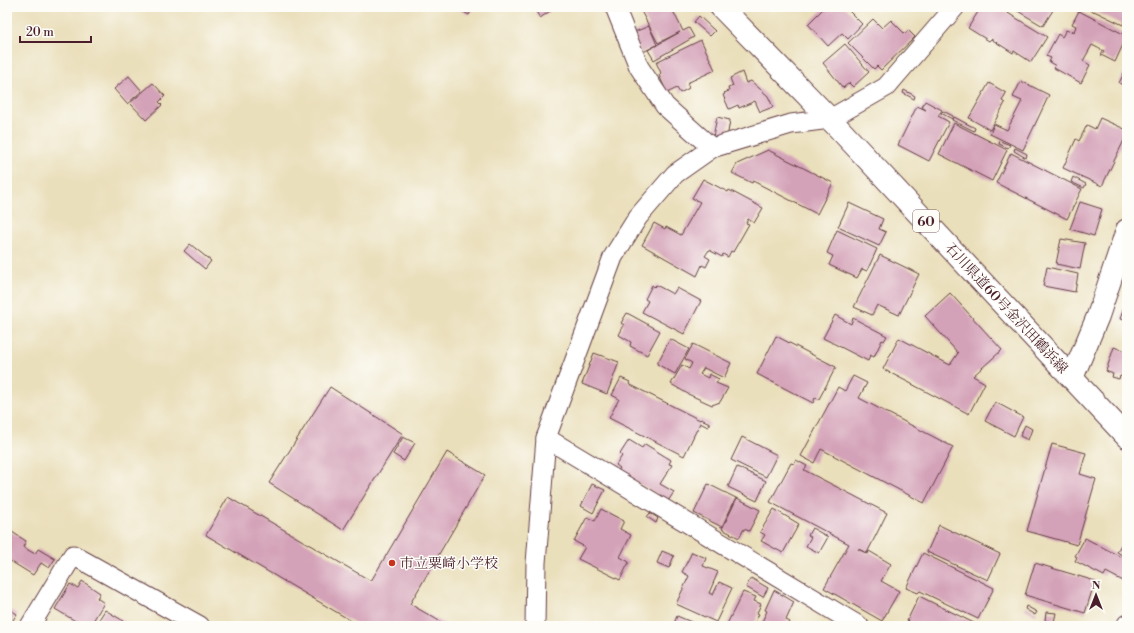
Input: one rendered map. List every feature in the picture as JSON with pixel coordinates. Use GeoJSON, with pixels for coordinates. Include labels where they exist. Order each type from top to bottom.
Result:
{"type":"FeatureCollection","features":[{"type":"Feature","properties":{"kind":"main road","name":"石川県道60号金沢田鶴浜線"},"geometry":{"type":"LineString","coordinates":[[721,7],[830,119],[1127,437]]}},
{"type":"Feature","properties":{"kind":"main road"},"geometry":{"type":"LineString","coordinates":[[1072,378],[1098,316],[1127,230]]}},
{"type":"Feature","properties":{"kind":"street"},"geometry":{"type":"LineString","coordinates":[[615,7],[639,67],[665,106],[712,148]]}},
{"type":"Feature","properties":{"kind":"street"},"geometry":{"type":"LineString","coordinates":[[535,626],[536,563],[546,438],[613,257],[638,217],[675,174],[712,148],[790,124],[830,119],[886,87],[955,7]]}},
{"type":"Feature","properties":{"kind":"street"},"geometry":{"type":"LineString","coordinates":[[546,438],[859,626]]}},
{"type":"Feature","properties":{"kind":"street"},"geometry":{"type":"LineString","coordinates":[[30,626],[73,555],[200,626]]}},
{"type":"Feature","properties":{"kind":"building"},"geometry":{"type":"Polygon","coordinates":[[[455,7],[473,7],[469,15],[455,7]]]}},
{"type":"Feature","properties":{"kind":"building"},"geometry":{"type":"Polygon","coordinates":[[[533,7],[556,7],[540,18],[533,7]]]}},
{"type":"Feature","properties":{"kind":"building"},"geometry":{"type":"Polygon","coordinates":[[[648,7],[671,7],[683,31],[689,28],[694,37],[654,60],[648,50],[680,32],[658,43],[641,11],[648,7]]]}},
{"type":"Feature","properties":{"kind":"building"},"geometry":{"type":"Polygon","coordinates":[[[825,7],[845,7],[862,24],[848,39],[842,33],[828,46],[808,24],[825,7]]]}},
{"type":"Feature","properties":{"kind":"building"},"geometry":{"type":"Polygon","coordinates":[[[981,7],[998,7],[1047,37],[1031,62],[1014,51],[1013,53],[991,39],[989,41],[968,28],[981,7]]]}},
{"type":"Feature","properties":{"kind":"building"},"geometry":{"type":"Polygon","coordinates":[[[1011,7],[1055,7],[1043,26],[1011,7]]]}},
{"type":"Feature","properties":{"kind":"building"},"geometry":{"type":"Polygon","coordinates":[[[1084,7],[1127,7],[1127,18],[1123,25],[1084,7]]]}},
{"type":"Feature","properties":{"kind":"building"},"geometry":{"type":"Polygon","coordinates":[[[1079,11],[1127,36],[1115,62],[1101,55],[1104,51],[1092,45],[1083,61],[1090,65],[1081,83],[1054,68],[1056,66],[1049,62],[1051,58],[1046,56],[1058,34],[1062,37],[1066,30],[1071,32],[1072,30],[1074,32],[1076,26],[1072,24],[1079,11]]]}},
{"type":"Feature","properties":{"kind":"building"},"geometry":{"type":"Polygon","coordinates":[[[699,16],[715,31],[710,36],[694,22],[699,16]]]}},
{"type":"Feature","properties":{"kind":"building"},"geometry":{"type":"Polygon","coordinates":[[[873,19],[882,28],[891,20],[905,34],[908,30],[915,37],[881,70],[877,66],[874,69],[848,43],[873,19]]]}},
{"type":"Feature","properties":{"kind":"building"},"geometry":{"type":"Polygon","coordinates":[[[649,26],[657,45],[641,53],[632,33],[649,26]]]}},
{"type":"Feature","properties":{"kind":"building"},"geometry":{"type":"Polygon","coordinates":[[[701,40],[715,70],[687,83],[689,88],[680,93],[677,88],[667,93],[659,75],[661,73],[656,62],[701,40]]]}},
{"type":"Feature","properties":{"kind":"building"},"geometry":{"type":"Polygon","coordinates":[[[845,44],[869,72],[853,87],[849,83],[843,88],[823,63],[845,44]]]}},
{"type":"Feature","properties":{"kind":"building"},"geometry":{"type":"Polygon","coordinates":[[[1127,67],[1127,87],[1119,83],[1127,67]]]}},
{"type":"Feature","properties":{"kind":"building"},"geometry":{"type":"Polygon","coordinates":[[[742,72],[746,83],[751,81],[768,96],[773,107],[760,112],[755,101],[739,108],[738,105],[729,109],[723,95],[729,91],[728,88],[733,86],[730,78],[742,72]]]}},
{"type":"Feature","properties":{"kind":"building"},"geometry":{"type":"Polygon","coordinates":[[[129,76],[142,91],[127,104],[114,89],[129,76]]]}},
{"type":"Feature","properties":{"kind":"building"},"geometry":{"type":"Polygon","coordinates":[[[1021,81],[1049,95],[1023,150],[990,134],[994,124],[1007,130],[1022,101],[1013,97],[1021,81]]]}},
{"type":"Feature","properties":{"kind":"building"},"geometry":{"type":"Polygon","coordinates":[[[153,83],[165,96],[159,102],[162,105],[146,120],[130,103],[153,83]]]}},
{"type":"Feature","properties":{"kind":"building"},"geometry":{"type":"Polygon","coordinates":[[[989,83],[1006,93],[1002,101],[1005,103],[990,130],[969,118],[989,83]]]}},
{"type":"Feature","properties":{"kind":"building"},"geometry":{"type":"Polygon","coordinates":[[[904,90],[915,96],[914,99],[903,93],[904,90]]]}},
{"type":"Feature","properties":{"kind":"building"},"geometry":{"type":"Polygon","coordinates":[[[925,101],[942,110],[938,116],[949,122],[929,161],[898,145],[917,106],[926,110],[922,107],[925,101]]]}},
{"type":"Feature","properties":{"kind":"building"},"geometry":{"type":"Polygon","coordinates":[[[943,111],[953,116],[952,119],[941,113],[943,111]]]}},
{"type":"Feature","properties":{"kind":"building"},"geometry":{"type":"Polygon","coordinates":[[[717,117],[730,120],[727,139],[713,137],[717,117]]]}},
{"type":"Feature","properties":{"kind":"building"},"geometry":{"type":"Polygon","coordinates":[[[954,117],[975,128],[974,131],[952,120],[954,117]]]}},
{"type":"Feature","properties":{"kind":"building"},"geometry":{"type":"Polygon","coordinates":[[[1100,118],[1127,130],[1127,134],[1102,186],[1063,168],[1076,139],[1079,141],[1087,125],[1095,129],[1100,118]]]}},
{"type":"Feature","properties":{"kind":"building"},"geometry":{"type":"Polygon","coordinates":[[[954,123],[1007,150],[992,181],[939,154],[954,123]]]}},
{"type":"Feature","properties":{"kind":"building"},"geometry":{"type":"Polygon","coordinates":[[[1000,141],[1010,145],[1008,148],[999,144],[1000,141]]]}},
{"type":"Feature","properties":{"kind":"building"},"geometry":{"type":"Polygon","coordinates":[[[1015,148],[1027,154],[1026,158],[1014,151],[1015,148]]]}},
{"type":"Feature","properties":{"kind":"building"},"geometry":{"type":"Polygon","coordinates":[[[768,150],[833,183],[817,214],[753,181],[752,183],[732,173],[737,164],[768,150]]]}},
{"type":"Feature","properties":{"kind":"building"},"geometry":{"type":"Polygon","coordinates":[[[1011,153],[1082,189],[1067,219],[996,183],[1011,153]]]}},
{"type":"Feature","properties":{"kind":"building"},"geometry":{"type":"Polygon","coordinates":[[[1073,177],[1086,184],[1084,188],[1071,182],[1073,177]]]}},
{"type":"Feature","properties":{"kind":"building"},"geometry":{"type":"Polygon","coordinates":[[[703,179],[728,192],[729,190],[763,208],[754,223],[748,219],[746,223],[749,224],[733,252],[731,251],[728,257],[723,254],[722,257],[709,250],[705,256],[710,259],[706,267],[702,265],[697,276],[642,245],[654,223],[665,229],[666,227],[681,235],[700,202],[692,198],[703,179]]]}},
{"type":"Feature","properties":{"kind":"building"},"geometry":{"type":"Polygon","coordinates":[[[1080,202],[1102,209],[1094,236],[1070,229],[1080,202]]]}},
{"type":"Feature","properties":{"kind":"building"},"geometry":{"type":"Polygon","coordinates":[[[849,203],[883,219],[879,229],[886,232],[879,246],[838,227],[849,203]]]}},
{"type":"Feature","properties":{"kind":"building"},"geometry":{"type":"Polygon","coordinates":[[[837,230],[877,249],[867,271],[862,269],[857,278],[829,265],[833,256],[827,253],[837,230]]]}},
{"type":"Feature","properties":{"kind":"building"},"geometry":{"type":"Polygon","coordinates":[[[1061,239],[1085,243],[1080,269],[1056,264],[1061,239]]]}},
{"type":"Feature","properties":{"kind":"building"},"geometry":{"type":"Polygon","coordinates":[[[190,244],[211,261],[205,269],[184,251],[190,244]]]}},
{"type":"Feature","properties":{"kind":"building"},"geometry":{"type":"Polygon","coordinates":[[[880,255],[919,274],[899,315],[877,305],[872,315],[854,307],[880,255]]]}},
{"type":"Feature","properties":{"kind":"building"},"geometry":{"type":"Polygon","coordinates":[[[1047,267],[1078,274],[1075,292],[1043,286],[1047,267]]]}},
{"type":"Feature","properties":{"kind":"building"},"geometry":{"type":"Polygon","coordinates":[[[652,285],[654,287],[656,285],[673,294],[677,288],[701,301],[684,334],[642,312],[648,301],[645,299],[652,285]]]}},
{"type":"Feature","properties":{"kind":"building"},"geometry":{"type":"Polygon","coordinates":[[[950,293],[1002,350],[973,376],[985,383],[969,414],[883,369],[899,338],[950,365],[958,353],[925,316],[950,293]]]}},
{"type":"Feature","properties":{"kind":"building"},"geometry":{"type":"Polygon","coordinates":[[[1127,299],[1127,321],[1120,319],[1127,299]]]}},
{"type":"Feature","properties":{"kind":"building"},"geometry":{"type":"Polygon","coordinates":[[[627,313],[660,331],[647,355],[630,346],[631,342],[619,335],[624,325],[621,323],[627,313]]]}},
{"type":"Feature","properties":{"kind":"building"},"geometry":{"type":"Polygon","coordinates":[[[835,315],[851,324],[853,318],[887,336],[884,341],[882,340],[874,357],[870,355],[868,361],[823,338],[835,315]]]}},
{"type":"Feature","properties":{"kind":"building"},"geometry":{"type":"Polygon","coordinates":[[[776,336],[836,367],[819,399],[815,398],[813,403],[757,374],[776,336]]]}},
{"type":"Feature","properties":{"kind":"building"},"geometry":{"type":"Polygon","coordinates":[[[670,339],[689,349],[675,374],[657,364],[670,339]]]}},
{"type":"Feature","properties":{"kind":"building"},"geometry":{"type":"Polygon","coordinates":[[[693,344],[731,363],[724,378],[704,368],[700,374],[708,378],[709,374],[719,379],[716,383],[728,388],[720,402],[712,405],[671,384],[682,365],[689,369],[692,363],[685,359],[693,344]]]}},
{"type":"Feature","properties":{"kind":"building"},"geometry":{"type":"Polygon","coordinates":[[[1114,347],[1127,352],[1127,378],[1120,376],[1119,379],[1112,377],[1113,374],[1106,371],[1114,347]]]}},
{"type":"Feature","properties":{"kind":"building"},"geometry":{"type":"Polygon","coordinates":[[[594,353],[619,362],[607,394],[582,384],[594,353]]]}},
{"type":"Feature","properties":{"kind":"building"},"geometry":{"type":"Polygon","coordinates":[[[853,376],[867,383],[859,398],[953,447],[924,503],[821,449],[814,463],[801,456],[838,387],[845,391],[853,376]]]}},
{"type":"Feature","properties":{"kind":"building"},"geometry":{"type":"Polygon","coordinates":[[[621,378],[630,382],[629,384],[700,420],[701,419],[710,423],[708,427],[700,423],[684,456],[609,418],[619,399],[612,395],[621,378]]]}},
{"type":"Feature","properties":{"kind":"building"},"geometry":{"type":"Polygon","coordinates":[[[330,387],[403,434],[343,530],[269,483],[330,387]]]}},
{"type":"Feature","properties":{"kind":"building"},"geometry":{"type":"Polygon","coordinates":[[[995,402],[1023,417],[1014,436],[985,421],[995,402]]]}},
{"type":"Feature","properties":{"kind":"building"},"geometry":{"type":"Polygon","coordinates":[[[1025,425],[1032,429],[1028,440],[1020,436],[1025,425]]]}},
{"type":"Feature","properties":{"kind":"building"},"geometry":{"type":"Polygon","coordinates":[[[403,437],[415,443],[404,461],[393,454],[403,437]]]}},
{"type":"Feature","properties":{"kind":"building"},"geometry":{"type":"Polygon","coordinates":[[[742,437],[777,455],[766,477],[731,460],[742,437]]]}},
{"type":"Feature","properties":{"kind":"building"},"geometry":{"type":"Polygon","coordinates":[[[629,440],[642,448],[645,444],[671,460],[669,464],[672,465],[660,484],[674,492],[668,501],[618,471],[620,468],[616,465],[622,456],[620,454],[629,440]]]}},
{"type":"Feature","properties":{"kind":"building"},"geometry":{"type":"Polygon","coordinates":[[[1052,444],[1086,453],[1080,474],[1096,479],[1077,545],[1027,531],[1052,444]]]}},
{"type":"Feature","properties":{"kind":"building"},"geometry":{"type":"Polygon","coordinates":[[[447,452],[485,475],[410,604],[448,626],[360,626],[206,535],[228,497],[371,581],[447,452]]]}},
{"type":"Feature","properties":{"kind":"building"},"geometry":{"type":"Polygon","coordinates":[[[796,460],[807,466],[804,470],[887,513],[867,553],[858,549],[868,554],[869,551],[891,564],[881,581],[899,591],[882,621],[824,588],[849,544],[770,502],[791,463],[794,464],[796,460]]]}},
{"type":"Feature","properties":{"kind":"building"},"geometry":{"type":"Polygon","coordinates":[[[737,467],[766,481],[757,501],[728,487],[737,467]]]}},
{"type":"Feature","properties":{"kind":"building"},"geometry":{"type":"Polygon","coordinates":[[[592,484],[605,490],[593,513],[581,506],[592,484]]]}},
{"type":"Feature","properties":{"kind":"building"},"geometry":{"type":"Polygon","coordinates":[[[708,484],[736,498],[722,527],[694,513],[708,484]]]}},
{"type":"Feature","properties":{"kind":"building"},"geometry":{"type":"Polygon","coordinates":[[[737,498],[760,510],[749,531],[744,529],[739,538],[722,529],[737,498]]]}},
{"type":"Feature","properties":{"kind":"building"},"geometry":{"type":"Polygon","coordinates":[[[601,509],[624,521],[620,529],[631,535],[620,557],[629,562],[620,580],[578,559],[585,547],[574,541],[587,517],[595,521],[601,509]]]}},
{"type":"Feature","properties":{"kind":"building"},"geometry":{"type":"Polygon","coordinates":[[[774,509],[799,524],[783,553],[761,541],[765,535],[760,532],[774,509]]]}},
{"type":"Feature","properties":{"kind":"building"},"geometry":{"type":"Polygon","coordinates":[[[650,513],[658,518],[656,523],[647,517],[650,513]]]}},
{"type":"Feature","properties":{"kind":"building"},"geometry":{"type":"Polygon","coordinates":[[[939,525],[1000,554],[988,580],[927,552],[939,525]]]}},
{"type":"Feature","properties":{"kind":"building"},"geometry":{"type":"Polygon","coordinates":[[[812,528],[828,537],[819,553],[806,546],[811,537],[808,535],[812,528]]]}},
{"type":"Feature","properties":{"kind":"building"},"geometry":{"type":"Polygon","coordinates":[[[12,532],[26,541],[23,547],[35,554],[38,549],[55,559],[49,568],[41,563],[33,575],[7,559],[7,535],[9,536],[12,532]]]}},
{"type":"Feature","properties":{"kind":"building"},"geometry":{"type":"Polygon","coordinates":[[[1127,534],[1127,583],[1106,572],[1104,576],[1075,561],[1077,557],[1075,556],[1085,538],[1121,557],[1122,555],[1117,552],[1127,534]]]}},
{"type":"Feature","properties":{"kind":"building"},"geometry":{"type":"Polygon","coordinates":[[[662,551],[674,556],[669,568],[657,563],[662,551]]]}},
{"type":"Feature","properties":{"kind":"building"},"geometry":{"type":"Polygon","coordinates":[[[692,552],[706,558],[703,566],[718,572],[709,593],[713,595],[719,582],[732,588],[716,622],[676,604],[689,576],[682,572],[692,552]]]}},
{"type":"Feature","properties":{"kind":"building"},"geometry":{"type":"Polygon","coordinates":[[[923,553],[994,588],[978,619],[920,591],[918,593],[906,588],[923,553]]]}},
{"type":"Feature","properties":{"kind":"building"},"geometry":{"type":"Polygon","coordinates":[[[1035,563],[1095,581],[1085,613],[1025,595],[1035,563]]]}},
{"type":"Feature","properties":{"kind":"building"},"geometry":{"type":"Polygon","coordinates":[[[751,578],[768,588],[763,597],[746,587],[751,578]]]}},
{"type":"Feature","properties":{"kind":"building"},"geometry":{"type":"Polygon","coordinates":[[[82,581],[100,593],[97,598],[104,603],[90,626],[84,626],[55,609],[70,584],[78,588],[82,581]]]}},
{"type":"Feature","properties":{"kind":"building"},"geometry":{"type":"Polygon","coordinates":[[[774,590],[794,602],[786,620],[790,622],[788,626],[760,626],[767,611],[765,610],[774,590]]]}},
{"type":"Feature","properties":{"kind":"building"},"geometry":{"type":"Polygon","coordinates":[[[743,592],[756,597],[754,601],[761,604],[757,613],[759,614],[753,626],[726,626],[743,592]]]}},
{"type":"Feature","properties":{"kind":"building"},"geometry":{"type":"Polygon","coordinates":[[[919,596],[980,626],[918,626],[907,621],[919,596]]]}},
{"type":"Feature","properties":{"kind":"building"},"geometry":{"type":"Polygon","coordinates":[[[1026,606],[1037,612],[1035,615],[1025,609],[1026,606]]]}},
{"type":"Feature","properties":{"kind":"building"},"geometry":{"type":"Polygon","coordinates":[[[7,608],[17,614],[9,626],[7,626],[7,608]]]}},
{"type":"Feature","properties":{"kind":"building"},"geometry":{"type":"Polygon","coordinates":[[[105,610],[127,623],[125,626],[95,626],[105,610]]]}},
{"type":"Feature","properties":{"kind":"building"},"geometry":{"type":"Polygon","coordinates":[[[1046,612],[1056,613],[1054,622],[1045,621],[1046,612]]]}},
{"type":"Feature","properties":{"kind":"building"},"geometry":{"type":"Polygon","coordinates":[[[677,616],[701,626],[673,626],[677,616]]]}},
{"type":"Feature","properties":{"kind":"place","name":"市立粟崎小学校"},"geometry":{"type":"Point","coordinates":[392,563]}}]}
